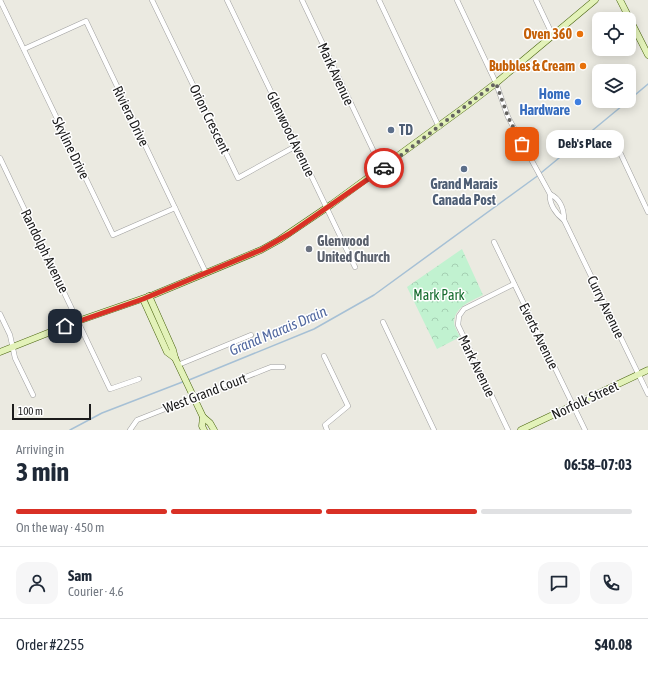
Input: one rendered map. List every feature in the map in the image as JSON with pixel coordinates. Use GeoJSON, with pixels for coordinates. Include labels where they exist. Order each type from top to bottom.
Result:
{"type":"FeatureCollection","features":[{"type":"Feature","properties":{"kind":"street","name":"Skyline Drive"},"geometry":{"type":"LineString","coordinates":[[0,0],[113,235],[175,208]]}},
{"type":"Feature","properties":{"kind":"street","name":"Orion Crescent"},"geometry":{"type":"LineString","coordinates":[[152,0],[238,178],[296,146]]}},
{"type":"Feature","properties":{"kind":"street","name":"Glenwood Avenue"},"geometry":{"type":"LineString","coordinates":[[227,0],[355,267]]}},
{"type":"Feature","properties":{"kind":"street","name":"Mark Avenue"},"geometry":{"type":"LineString","coordinates":[[302,0],[382,169]]}},
{"type":"Feature","properties":{"kind":"street"},"geometry":{"type":"LineString","coordinates":[[379,0],[439,127]]}},
{"type":"Feature","properties":{"kind":"street","name":"Curry Avenue"},"geometry":{"type":"LineString","coordinates":[[457,0],[496,83],[510,122],[547,187],[552,205],[559,216],[564,220]]}},
{"type":"Feature","properties":{"kind":"street"},"geometry":{"type":"LineString","coordinates":[[536,0],[553,36]]}},
{"type":"Feature","properties":{"kind":"street"},"geometry":{"type":"LineString","coordinates":[[0,352],[78,321],[143,299],[261,250],[279,240],[382,169],[439,127],[496,83],[596,0]]}},
{"type":"Feature","properties":{"kind":"street"},"geometry":{"type":"LineString","coordinates":[[620,0],[648,56]]}},
{"type":"Feature","properties":{"kind":"street","name":"Riviera Drive"},"geometry":{"type":"LineString","coordinates":[[24,49],[86,21],[206,273]]}},
{"type":"Feature","properties":{"kind":"street"},"geometry":{"type":"LineString","coordinates":[[617,146],[648,212]]}},
{"type":"Feature","properties":{"kind":"street","name":"Randolph Avenue"},"geometry":{"type":"LineString","coordinates":[[0,158],[110,389],[138,379]]}},
{"type":"Feature","properties":{"kind":"street","name":"Curry Avenue"},"geometry":{"type":"LineString","coordinates":[[550,194],[555,197],[561,205],[564,213],[564,220],[648,394]]}},
{"type":"Feature","properties":{"kind":"street","name":"Everts Avenue"},"geometry":{"type":"LineString","coordinates":[[494,242],[585,430]]}},
{"type":"Feature","properties":{"kind":"street","name":"Mark Avenue"},"geometry":{"type":"LineString","coordinates":[[508,430],[458,325],[459,316],[464,309],[514,284]]}},
{"type":"Feature","properties":{"kind":"street"},"geometry":{"type":"LineString","coordinates":[[149,296],[173,350],[179,368],[203,417],[210,423],[214,430]]}},
{"type":"Feature","properties":{"kind":"street"},"geometry":{"type":"LineString","coordinates":[[143,299],[167,352],[175,358]]}},
{"type":"Feature","properties":{"kind":"street"},"geometry":{"type":"LineString","coordinates":[[0,314],[10,335],[15,358],[33,395]]}},
{"type":"Feature","properties":{"kind":"street"},"geometry":{"type":"LineString","coordinates":[[382,322],[434,430]]}},
{"type":"Feature","properties":{"kind":"street"},"geometry":{"type":"LineString","coordinates":[[179,368],[251,335]]}},
{"type":"Feature","properties":{"kind":"street"},"geometry":{"type":"LineString","coordinates":[[324,356],[348,406],[325,425],[327,430]]}},
{"type":"Feature","properties":{"kind":"street","name":"West Grand Court"},"geometry":{"type":"LineString","coordinates":[[130,429],[137,420],[193,396],[271,368],[284,367]]}},
{"type":"Feature","properties":{"kind":"street","name":"Norfolk Street"},"geometry":{"type":"LineString","coordinates":[[521,430],[648,370]]}},
{"type":"Feature","properties":{"kind":"street"},"geometry":{"type":"LineString","coordinates":[[203,417],[202,426],[204,430]]}},
{"type":"Feature","properties":{"kind":"street"},"geometry":{"type":"LineString","coordinates":[[130,429],[136,430]]}},
{"type":"Feature","properties":{"kind":"green space","name":"Mark Park"},"geometry":{"type":"Polygon","coordinates":[[[462,249],[483,295],[469,302],[457,312],[454,322],[460,337],[437,349],[407,287],[462,249]]]}},
{"type":"Feature","properties":{"kind":"waterway","name":"Grand Marais Drain"},"geometry":{"type":"LineString","coordinates":[[636,94],[648,84]]}},
{"type":"Feature","properties":{"kind":"waterway","name":"Grand Marais Drain"},"geometry":{"type":"LineString","coordinates":[[189,380],[314,329],[374,295],[536,177],[620,108]]}},
{"type":"Feature","properties":{"kind":"waterway","name":"Grand Marais Drain"},"geometry":{"type":"LineString","coordinates":[[70,430],[102,413],[185,381]]}},
{"type":"Feature","properties":{"kind":"way so far"},"geometry":{"type":"LineString","coordinates":[[384,168],[496,83],[508,117],[522,144]]}},
{"type":"Feature","properties":{"kind":"place","name":"Oven 360"},"geometry":{"type":"Point","coordinates":[580,34]}},
{"type":"Feature","properties":{"kind":"place","name":"Bubbles & Cream"},"geometry":{"type":"Point","coordinates":[583,66]}},
{"type":"Feature","properties":{"kind":"place","name":"Home Hardware"},"geometry":{"type":"Point","coordinates":[578,102]}},
{"type":"Feature","properties":{"kind":"place","name":"TD"},"geometry":{"type":"Point","coordinates":[391,130]}},
{"type":"Feature","properties":{"kind":"place","name":"Deb's Place"},"geometry":{"type":"Point","coordinates":[522,144]}},
{"type":"Feature","properties":{"kind":"place","name":"Grand Marais Canada Post"},"geometry":{"type":"Point","coordinates":[464,169]}},
{"type":"Feature","properties":{"kind":"place","name":"Glenwood United Church"},"geometry":{"type":"Point","coordinates":[309,249]}},
{"type":"Feature","properties":{"kind":"route"},"geometry":{"type":"LineString","coordinates":[[65,326],[143,299],[261,250],[289,234],[384,168]]}}]}
